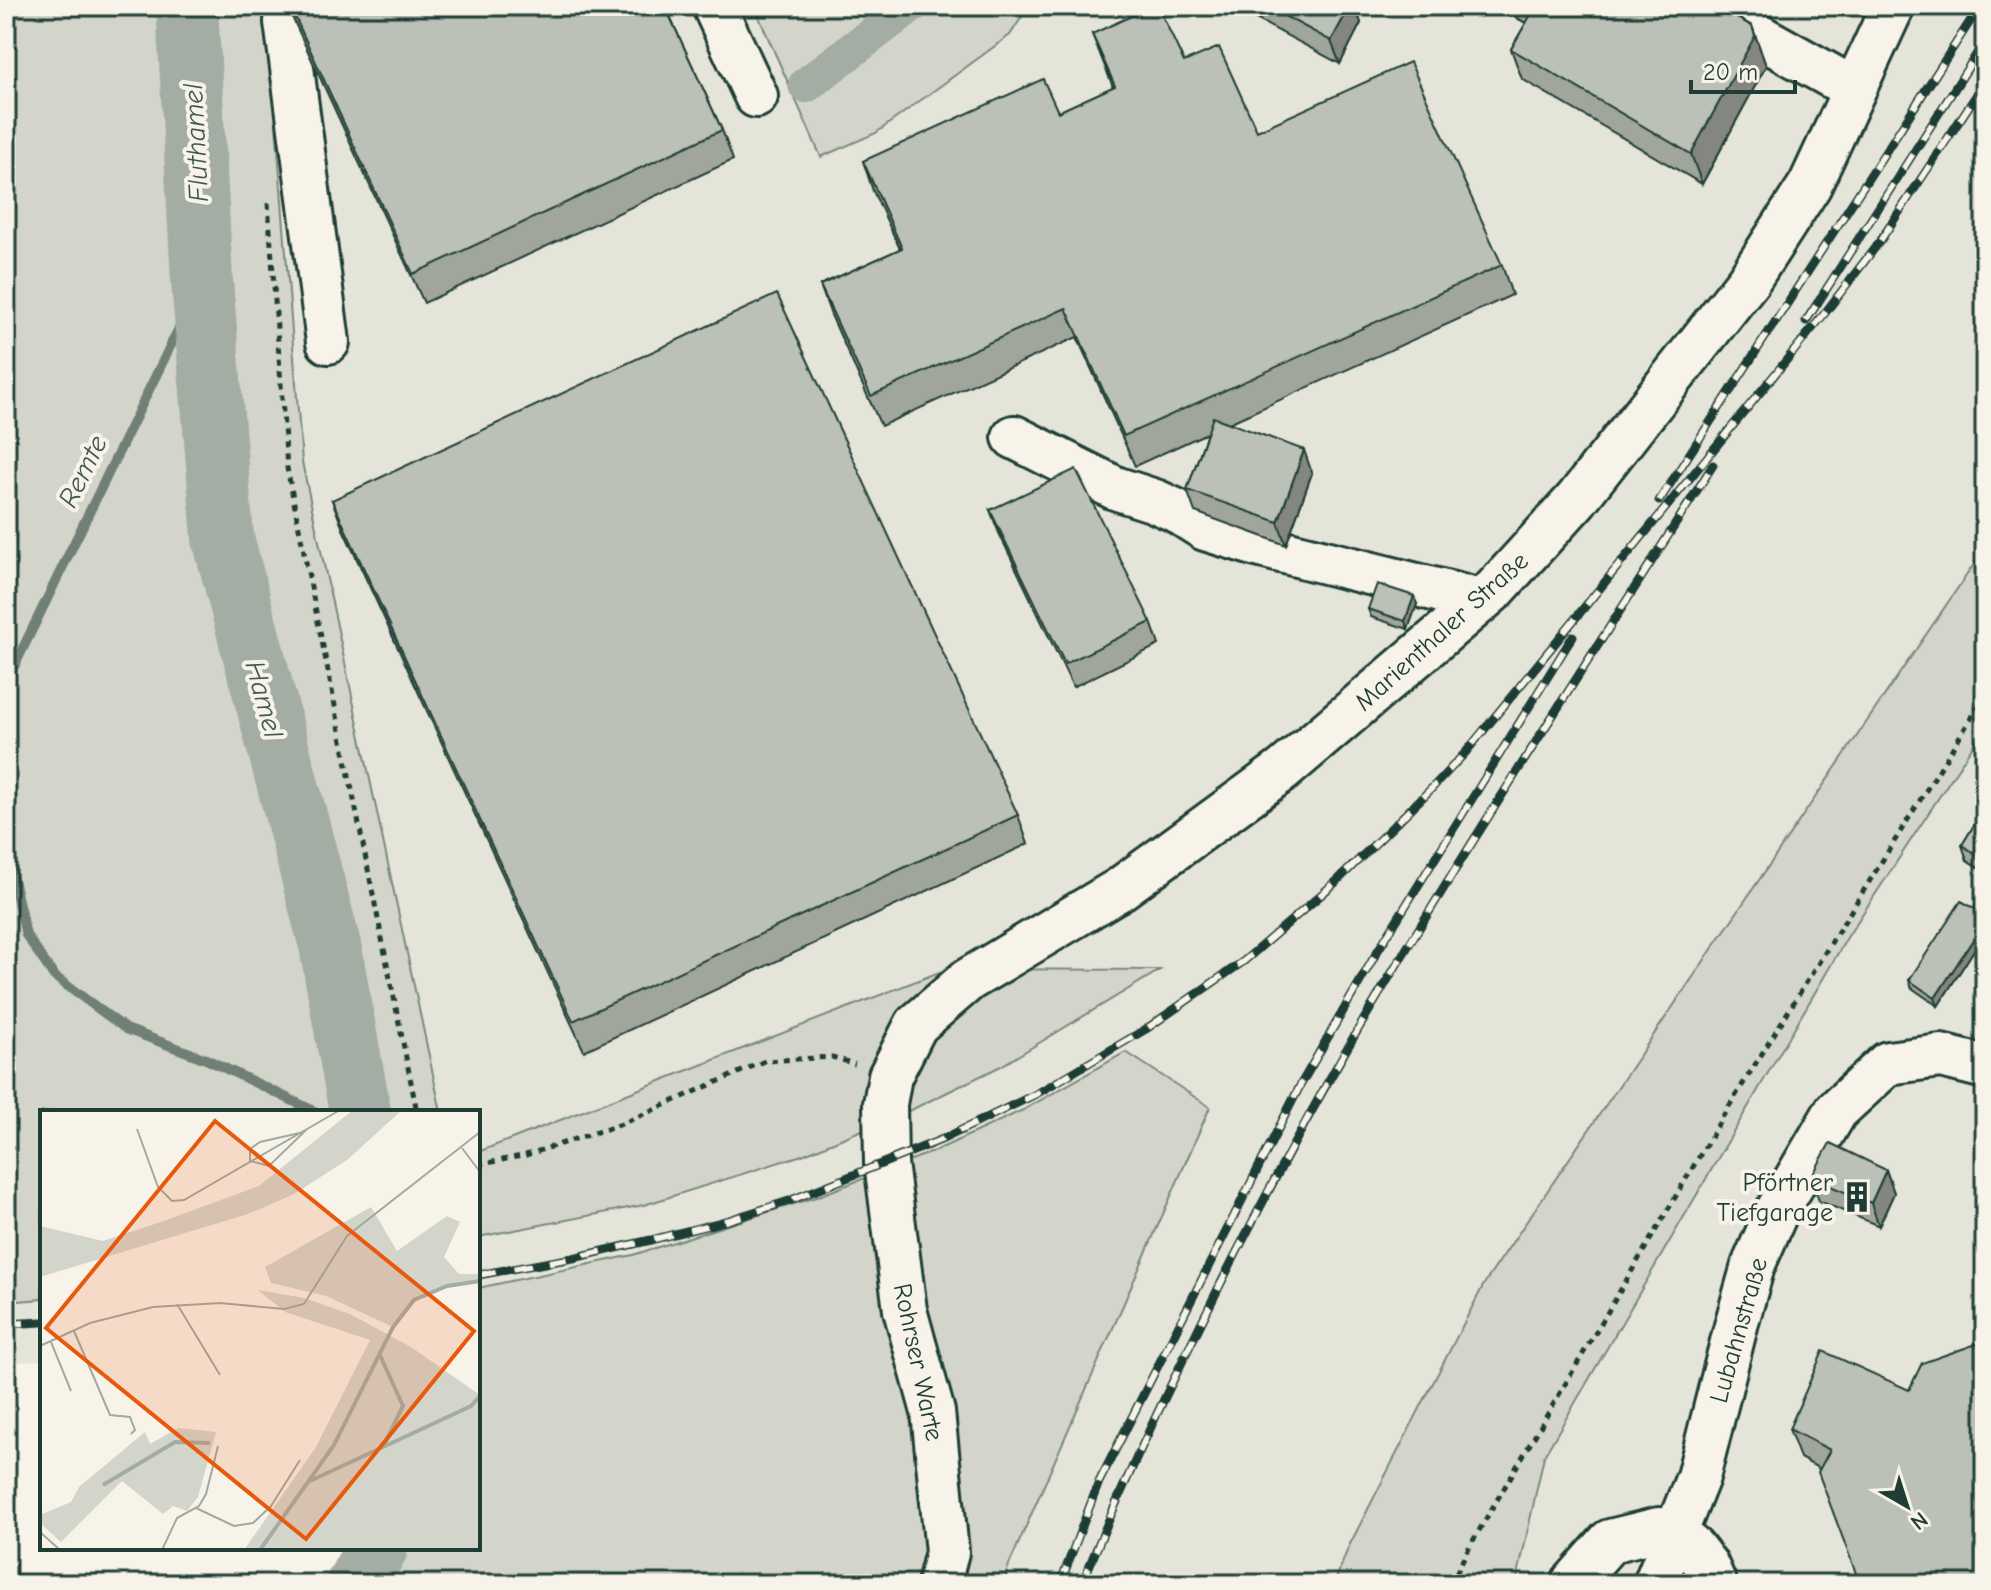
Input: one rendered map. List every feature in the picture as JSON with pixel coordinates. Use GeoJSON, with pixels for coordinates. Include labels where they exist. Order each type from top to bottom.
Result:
{"type":"FeatureCollection","features":[{"type":"Feature","properties":{"kind":"street"},"geometry":{"type":"LineString","coordinates":[[288,6],[286,22],[328,342]]}},
{"type":"Feature","properties":{"kind":"street"},"geometry":{"type":"LineString","coordinates":[[714,6],[756,96]]}},
{"type":"Feature","properties":{"kind":"street"},"geometry":{"type":"LineString","coordinates":[[1701,6],[1854,89]]}},
{"type":"Feature","properties":{"kind":"street","name":"Marienthaler Straße"},"geometry":{"type":"LineString","coordinates":[[885,1139],[885,1104],[890,1076],[916,1025],[968,980],[1120,889],[1283,770],[1495,589],[1576,500],[1748,281],[1810,185],[1893,6]]}},
{"type":"Feature","properties":{"kind":"street"},"geometry":{"type":"LineString","coordinates":[[1014,437],[1115,488],[1175,510],[1205,529],[1481,601]]}},
{"type":"Feature","properties":{"kind":"street","name":"Lubahnstraße"},"geometry":{"type":"LineString","coordinates":[[1655,1584],[1698,1477],[1753,1266],[1776,1213],[1836,1111],[1888,1063],[1941,1056],[1985,1067]]}},
{"type":"Feature","properties":{"kind":"street","name":"Rohrser Warte"},"geometry":{"type":"LineString","coordinates":[[885,1139],[905,1310],[933,1412],[947,1552],[939,1584]]}},
{"type":"Feature","properties":{"kind":"street"},"geometry":{"type":"LineString","coordinates":[[1572,1584],[1610,1541],[1659,1529],[1676,1535],[1693,1548],[1707,1566],[1715,1584]]}},
{"type":"Feature","properties":{"kind":"path"},"geometry":{"type":"LineString","coordinates":[[267,197],[287,468],[417,1110]]}},
{"type":"Feature","properties":{"kind":"path"},"geometry":{"type":"LineString","coordinates":[[1451,1584],[1467,1551],[1723,1116],[1985,696]]}},
{"type":"Feature","properties":{"kind":"path"},"geometry":{"type":"LineString","coordinates":[[480,1165],[526,1155],[619,1125],[765,1061],[832,1057],[890,1076]]}},
{"type":"Feature","properties":{"kind":"shaded area"},"geometry":{"type":"Polygon","coordinates":[[[6,6],[267,6],[302,462],[441,1110],[40,1110],[40,1299],[6,1302],[6,6]]]}},
{"type":"Feature","properties":{"kind":"shaded area"},"geometry":{"type":"Polygon","coordinates":[[[267,6],[754,6],[821,157],[1010,35],[1029,6],[1985,6],[1985,548],[1484,1284],[1349,1546],[1334,1584],[1003,1584],[1126,1052],[1023,1110],[937,1150],[816,1197],[632,1255],[480,1288],[480,1237],[644,1205],[802,1155],[913,1109],[1001,1067],[1080,1020],[947,969],[480,1151],[480,1110],[441,1110],[302,462],[267,6]]]}},
{"type":"Feature","properties":{"kind":"shaded area"},"geometry":{"type":"Polygon","coordinates":[[[754,6],[1029,6],[1010,35],[876,133],[821,157],[754,6]]]}},
{"type":"Feature","properties":{"kind":"shaded area"},"geometry":{"type":"Polygon","coordinates":[[[1985,548],[1985,727],[1848,936],[1544,1456],[1516,1584],[1334,1584],[1349,1546],[1484,1284],[1985,548]]]}},
{"type":"Feature","properties":{"kind":"shaded area"},"geometry":{"type":"Polygon","coordinates":[[[1985,727],[1985,1584],[1516,1584],[1544,1456],[1848,936],[1985,727]]]}},
{"type":"Feature","properties":{"kind":"shaded area"},"geometry":{"type":"Polygon","coordinates":[[[947,969],[1160,970],[1001,1066],[913,1109],[802,1155],[644,1205],[480,1237],[480,1151],[947,969]]]}},
{"type":"Feature","properties":{"kind":"shaded area"},"geometry":{"type":"Polygon","coordinates":[[[1126,1052],[1210,1107],[1003,1584],[357,1584],[376,1550],[480,1550],[480,1288],[633,1255],[816,1197],[937,1150],[1023,1110],[1126,1052]]]}},
{"type":"Feature","properties":{"kind":"shaded area"},"geometry":{"type":"Polygon","coordinates":[[[40,1299],[40,1360],[6,1363],[6,1302],[40,1299]]]}},
{"type":"Feature","properties":{"kind":"building"},"geometry":{"type":"Polygon","coordinates":[[[290,6],[665,6],[722,130],[413,274],[290,6]]]}},
{"type":"Feature","properties":{"kind":"building"},"geometry":{"type":"Polygon","coordinates":[[[1158,6],[1184,62],[1219,47],[1257,131],[1410,62],[1502,265],[1124,436],[1066,308],[871,396],[820,285],[902,248],[863,161],[1043,79],[1058,112],[1115,86],[1092,34],[1158,6]]]}},
{"type":"Feature","properties":{"kind":"building"},"geometry":{"type":"Polygon","coordinates":[[[1266,6],[1350,6],[1331,41],[1266,6]]]}},
{"type":"Feature","properties":{"kind":"building"},"geometry":{"type":"Polygon","coordinates":[[[1517,6],[1536,6],[1531,14],[1517,6]]]}},
{"type":"Feature","properties":{"kind":"building"},"geometry":{"type":"Polygon","coordinates":[[[1536,6],[1715,6],[1752,26],[1755,36],[1691,154],[1511,49],[1536,6]]]}},
{"type":"Feature","properties":{"kind":"building"},"geometry":{"type":"Polygon","coordinates":[[[777,294],[1018,815],[573,1021],[332,500],[777,294]]]}},
{"type":"Feature","properties":{"kind":"building"},"geometry":{"type":"Polygon","coordinates":[[[1213,417],[1304,450],[1278,522],[1187,490],[1213,417]]]}},
{"type":"Feature","properties":{"kind":"building"},"geometry":{"type":"Polygon","coordinates":[[[1076,469],[1151,622],[1065,664],[990,510],[1076,469]]]}},
{"type":"Feature","properties":{"kind":"building"},"geometry":{"type":"Polygon","coordinates":[[[1377,584],[1414,596],[1405,621],[1368,609],[1377,584]]]}},
{"type":"Feature","properties":{"kind":"building"},"geometry":{"type":"Polygon","coordinates":[[[1985,807],[1985,860],[1962,845],[1985,807]]]}},
{"type":"Feature","properties":{"kind":"building"},"geometry":{"type":"Polygon","coordinates":[[[1961,901],[1985,914],[1985,921],[1935,998],[1909,980],[1961,901]]]}},
{"type":"Feature","properties":{"kind":"building"},"geometry":{"type":"Polygon","coordinates":[[[1830,1143],[1886,1170],[1871,1203],[1811,1178],[1830,1143]]]}},
{"type":"Feature","properties":{"kind":"building"},"geometry":{"type":"Polygon","coordinates":[[[1985,1341],[1985,1584],[1860,1584],[1818,1472],[1830,1450],[1789,1429],[1823,1351],[1909,1390],[1922,1363],[1985,1341]]]}},
{"type":"Feature","properties":{"kind":"waterway","name":"Hamel"},"geometry":{"type":"LineString","coordinates":[[187,6],[202,281],[223,538],[330,945],[360,1110]]}},
{"type":"Feature","properties":{"kind":"waterway","name":"Hamel"},"geometry":{"type":"LineString","coordinates":[[806,85],[910,6]]}},
{"type":"Feature","properties":{"kind":"waterway","name":"Remte"},"geometry":{"type":"LineString","coordinates":[[6,683],[202,281]]}},
{"type":"Feature","properties":{"kind":"waterway","name":"Hamel"},"geometry":{"type":"LineString","coordinates":[[6,850],[26,935],[54,976],[126,1029],[206,1059],[312,1110]]}},
{"type":"Feature","properties":{"kind":"waterway","name":"Hamel"},"geometry":{"type":"LineString","coordinates":[[357,1584],[376,1550]]}},
{"type":"Feature","properties":{"kind":"railway"},"geometry":{"type":"LineString","coordinates":[[1659,501],[1980,6]]}},
{"type":"Feature","properties":{"kind":"railway"},"geometry":{"type":"LineString","coordinates":[[1806,321],[1985,41]]}},
{"type":"Feature","properties":{"kind":"railway"},"geometry":{"type":"LineString","coordinates":[[480,1275],[573,1258],[729,1220],[789,1201],[943,1139],[1038,1093],[1146,1029],[1244,961],[1337,881],[1466,752],[1825,313],[1880,241],[1985,82]]}},
{"type":"Feature","properties":{"kind":"railway"},"geometry":{"type":"LineString","coordinates":[[1082,1584],[1186,1354],[1296,1139],[1457,866],[1713,465]]}},
{"type":"Feature","properties":{"kind":"railway"},"geometry":{"type":"LineString","coordinates":[[1060,1584],[1099,1482],[1301,1084],[1377,952],[1573,636]]}},
{"type":"Feature","properties":{"kind":"railway"},"geometry":{"type":"LineString","coordinates":[[6,1324],[40,1322]]}},
{"type":"Feature","properties":{"kind":"place","name":"Pförtner Tiefgarage"},"geometry":{"type":"Point","coordinates":[1857,1197]}},
{"type":"Feature","properties":{"kind":"water label","name":"Fluthamel"},"geometry":{"type":"Point","coordinates":[195,143]}}]}
